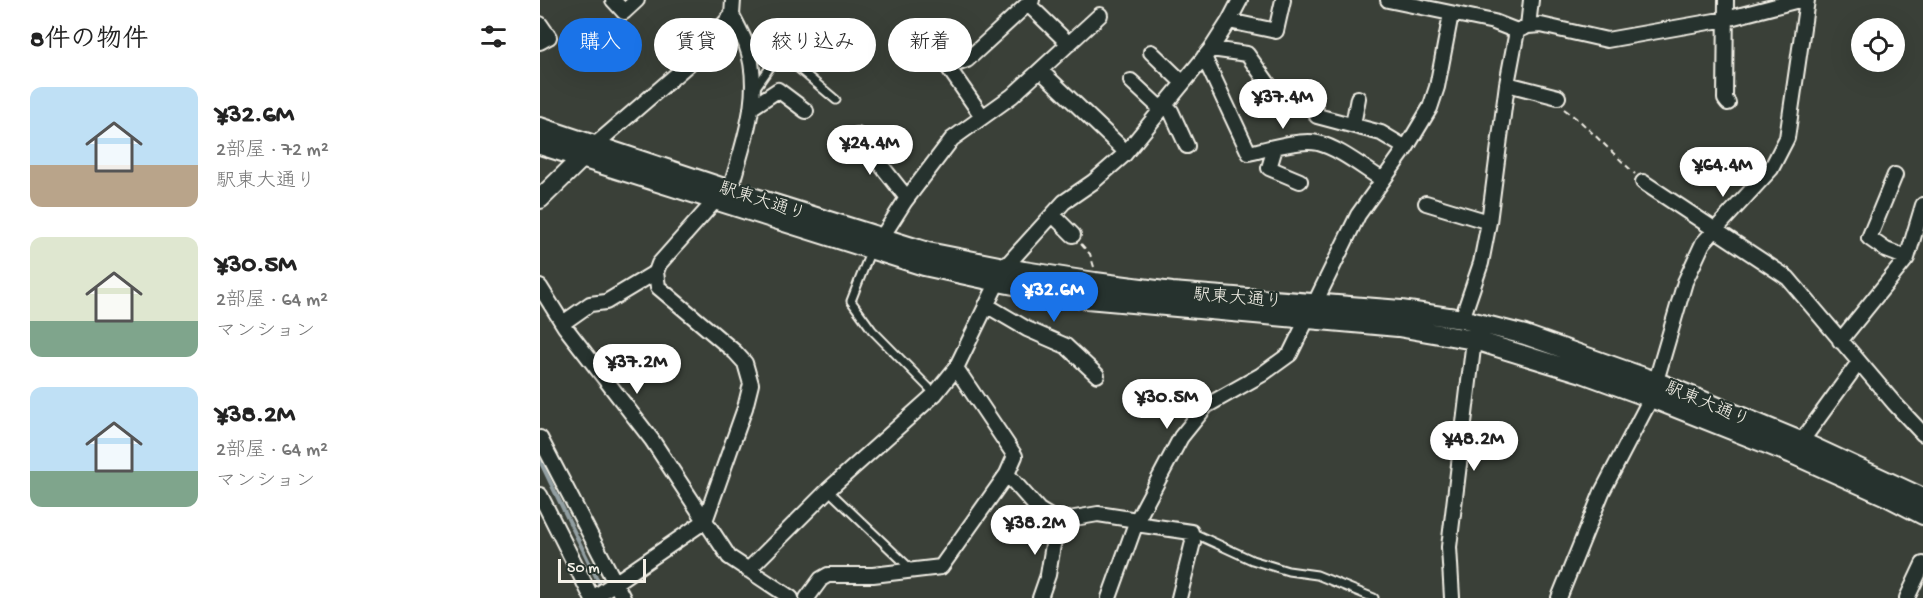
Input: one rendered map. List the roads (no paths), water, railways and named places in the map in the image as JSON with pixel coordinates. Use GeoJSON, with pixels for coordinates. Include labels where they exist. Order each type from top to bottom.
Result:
{"type":"FeatureCollection","features":[{"type":"Feature","properties":{"kind":"street"},"geometry":{"type":"LineString","coordinates":[[613,0],[624,12],[637,0]]}},
{"type":"Feature","properties":{"kind":"street"},"geometry":{"type":"LineString","coordinates":[[540,495],[592,598],[705,521],[745,408],[750,384],[745,363],[735,351],[658,286],[656,272],[659,264],[724,193],[749,123],[753,92],[747,46],[732,15],[733,0]]}},
{"type":"Feature","properties":{"kind":"street"},"geometry":{"type":"LineString","coordinates":[[748,570],[828,490],[935,394],[956,368],[1002,275],[1064,202],[1093,182],[1126,152],[1207,53],[1240,0]]}},
{"type":"Feature","properties":{"kind":"street"},"geometry":{"type":"LineString","coordinates":[[1229,21],[1276,31],[1283,0]]}},
{"type":"Feature","properties":{"kind":"street"},"geometry":{"type":"LineString","coordinates":[[1388,0],[1522,29],[1541,25],[1607,40],[1726,19],[1799,0]]}},
{"type":"Feature","properties":{"kind":"street"},"geometry":{"type":"LineString","coordinates":[[1462,319],[1481,263],[1489,222],[1507,84],[1531,0]]}},
{"type":"Feature","properties":{"kind":"street"},"geometry":{"type":"LineString","coordinates":[[1726,0],[1725,99],[1728,103]]}},
{"type":"Feature","properties":{"kind":"street"},"geometry":{"type":"LineString","coordinates":[[1559,598],[1602,492],[1653,389],[1685,282],[1703,243],[1771,169],[1787,138],[1807,0]]}},
{"type":"Feature","properties":{"kind":"street"},"geometry":{"type":"LineString","coordinates":[[972,55],[1030,2],[1069,44]]}},
{"type":"Feature","properties":{"kind":"street"},"geometry":{"type":"LineString","coordinates":[[1109,598],[1137,522],[1181,436],[1206,406],[1261,375],[1290,354],[1358,215],[1406,148],[1430,108],[1437,87],[1451,14]]}},
{"type":"Feature","properties":{"kind":"street"},"geometry":{"type":"LineString","coordinates":[[540,199],[596,144],[691,62],[732,15]]}},
{"type":"Feature","properties":{"kind":"street"},"geometry":{"type":"LineString","coordinates":[[876,244],[951,139],[1012,96],[1100,15]]}},
{"type":"Feature","properties":{"kind":"street"},"geometry":{"type":"LineString","coordinates":[[540,24],[549,37],[540,42]]}},
{"type":"Feature","properties":{"kind":"street"},"geometry":{"type":"LineString","coordinates":[[1151,52],[1183,83]]}},
{"type":"Feature","properties":{"kind":"street"},"geometry":{"type":"LineString","coordinates":[[1207,53],[1247,54],[1277,96],[1313,94],[1317,116],[1381,133],[1406,148]]}},
{"type":"Feature","properties":{"kind":"street"},"geometry":{"type":"LineString","coordinates":[[1207,53],[1249,153],[1302,143],[1317,143],[1383,180]]}},
{"type":"Feature","properties":{"kind":"street"},"geometry":{"type":"LineString","coordinates":[[1041,71],[1126,152]]}},
{"type":"Feature","properties":{"kind":"street"},"geometry":{"type":"LineString","coordinates":[[951,72],[982,116]]}},
{"type":"Feature","properties":{"kind":"street"},"geometry":{"type":"LineString","coordinates":[[1131,81],[1171,111],[1187,146]]}},
{"type":"Feature","properties":{"kind":"street"},"geometry":{"type":"LineString","coordinates":[[1507,84],[1558,97]]}},
{"type":"Feature","properties":{"kind":"street"},"geometry":{"type":"LineString","coordinates":[[750,108],[778,90],[806,111]]}},
{"type":"Feature","properties":{"kind":"street"},"geometry":{"type":"LineString","coordinates":[[1353,125],[1358,98]]}},
{"type":"Feature","properties":{"kind":"street","name":"駅東大通り"},"geometry":{"type":"LineString","coordinates":[[540,127],[596,144],[724,193],[876,244],[928,252],[1087,299],[1311,311],[1401,310],[1462,319],[1525,335],[1653,389],[1923,515]]}},
{"type":"Feature","properties":{"kind":"street"},"geometry":{"type":"LineString","coordinates":[[858,135],[907,198]]}},
{"type":"Feature","properties":{"kind":"street","name":"駅東大通り"},"geometry":{"type":"LineString","coordinates":[[540,145],[580,159],[724,193]]}},
{"type":"Feature","properties":{"kind":"street"},"geometry":{"type":"LineString","coordinates":[[1275,148],[1269,168],[1300,181]]}},
{"type":"Feature","properties":{"kind":"street"},"geometry":{"type":"LineString","coordinates":[[1895,175],[1869,238],[1886,250],[1907,258]]}},
{"type":"Feature","properties":{"kind":"street"},"geometry":{"type":"LineString","coordinates":[[1643,182],[1788,278],[1840,341],[1923,434]]}},
{"type":"Feature","properties":{"kind":"street"},"geometry":{"type":"LineString","coordinates":[[1426,202],[1489,222]]}},
{"type":"Feature","properties":{"kind":"street"},"geometry":{"type":"LineString","coordinates":[[1840,341],[1907,258],[1923,205]]}},
{"type":"Feature","properties":{"kind":"street"},"geometry":{"type":"LineString","coordinates":[[1053,215],[1073,235]]}},
{"type":"Feature","properties":{"kind":"street"},"geometry":{"type":"LineString","coordinates":[[563,323],[590,304],[606,302],[656,272]]}},
{"type":"Feature","properties":{"kind":"street","name":"駅東大通り"},"geometry":{"type":"LineString","coordinates":[[1002,275],[1095,282],[1311,311],[1474,340],[1582,373],[1653,389],[1798,440],[1923,498]]}},
{"type":"Feature","properties":{"kind":"street"},"geometry":{"type":"LineString","coordinates":[[540,287],[545,309],[563,323],[652,440],[729,557],[791,598]]}},
{"type":"Feature","properties":{"kind":"street"},"geometry":{"type":"LineString","coordinates":[[986,305],[1027,329],[1066,346],[1097,375]]}},
{"type":"Feature","properties":{"kind":"street"},"geometry":{"type":"LineString","coordinates":[[1452,598],[1449,547],[1474,340]]}},
{"type":"Feature","properties":{"kind":"street"},"geometry":{"type":"LineString","coordinates":[[1806,435],[1859,362]]}},
{"type":"Feature","properties":{"kind":"street"},"geometry":{"type":"LineString","coordinates":[[807,598],[821,579],[828,575],[873,575],[941,567],[1007,474],[1015,456],[956,368]]}},
{"type":"Feature","properties":{"kind":"street"},"geometry":{"type":"LineString","coordinates":[[540,438],[622,598]]}},
{"type":"Feature","properties":{"kind":"street"},"geometry":{"type":"LineString","coordinates":[[1007,474],[1039,510],[1057,521],[1098,514],[1191,532],[1193,542],[1179,598]]}},
{"type":"Feature","properties":{"kind":"street"},"geometry":{"type":"LineString","coordinates":[[1040,598],[1048,575],[1057,521]]}},
{"type":"Feature","properties":{"kind":"street"},"geometry":{"type":"LineString","coordinates":[[1907,598],[1923,564]]}},
{"type":"Feature","properties":{"kind":"lane"},"geometry":{"type":"LineString","coordinates":[[753,92],[778,56],[792,63],[836,100]]}},
{"type":"Feature","properties":{"kind":"lane"},"geometry":{"type":"LineString","coordinates":[[876,244],[851,301],[872,330],[935,394]]}},
{"type":"Feature","properties":{"kind":"lane"},"geometry":{"type":"LineString","coordinates":[[828,490],[912,570]]}},
{"type":"Feature","properties":{"kind":"lane"},"geometry":{"type":"LineString","coordinates":[[1191,532],[1252,560],[1288,571],[1317,575],[1374,598]]}},
{"type":"Feature","properties":{"kind":"waterway"},"geometry":{"type":"LineString","coordinates":[[540,461],[601,587]]}}]}
